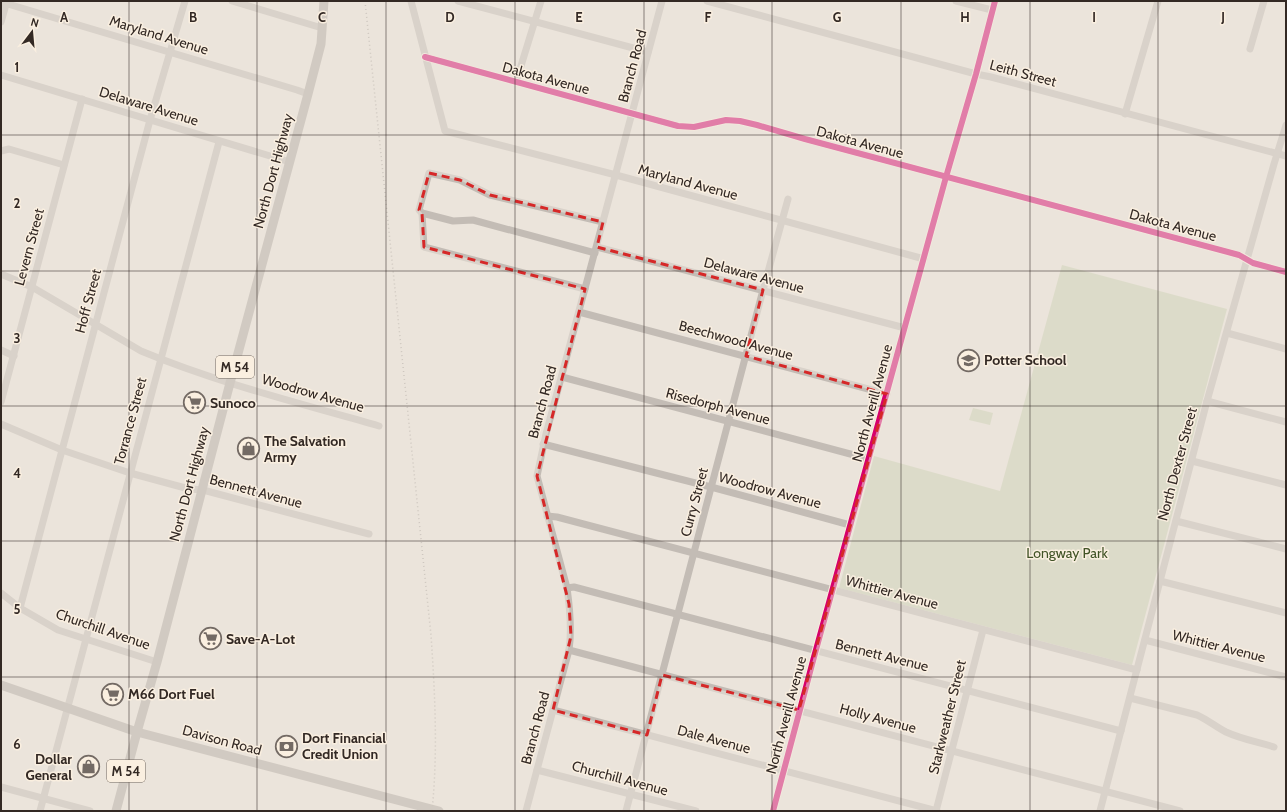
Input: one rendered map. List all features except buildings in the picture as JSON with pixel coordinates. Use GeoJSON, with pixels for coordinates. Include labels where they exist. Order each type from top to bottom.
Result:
{"type":"FeatureCollection","features":[{"type":"Feature","properties":{"kind":"main road","name":"North Dort Highway"},"geometry":{"type":"LineString","coordinates":[[116,811],[321,44],[324,1]]}},
{"type":"Feature","properties":{"kind":"main road","name":"Davison Road"},"geometry":{"type":"LineString","coordinates":[[1,685],[137,732],[439,811]]}},
{"type":"Feature","properties":{"kind":"street","name":"Hoff Street"},"geometry":{"type":"LineString","coordinates":[[20,608],[150,120],[185,1]]}},
{"type":"Feature","properties":{"kind":"street"},"geometry":{"type":"LineString","coordinates":[[232,1],[322,28]]}},
{"type":"Feature","properties":{"kind":"street"},"geometry":{"type":"LineString","coordinates":[[411,1],[425,57]]}},
{"type":"Feature","properties":{"kind":"street"},"geometry":{"type":"LineString","coordinates":[[458,1],[648,52]]}},
{"type":"Feature","properties":{"kind":"street"},"geometry":{"type":"LineString","coordinates":[[516,82],[541,1]]}},
{"type":"Feature","properties":{"kind":"street","name":"Branch Road"},"geometry":{"type":"LineString","coordinates":[[526,811],[569,650],[571,636],[567,588],[537,476],[543,444],[662,1]]}},
{"type":"Feature","properties":{"kind":"street","name":"Leith Street"},"geometry":{"type":"LineString","coordinates":[[706,1],[1277,155],[1286,156]]}},
{"type":"Feature","properties":{"kind":"street"},"geometry":{"type":"LineString","coordinates":[[956,1],[992,10]]}},
{"type":"Feature","properties":{"kind":"street","name":"North Averill Avenue"},"geometry":{"type":"LineString","coordinates":[[772,811],[995,1]]}},
{"type":"Feature","properties":{"kind":"street"},"geometry":{"type":"LineString","coordinates":[[1125,114],[1158,1]]}},
{"type":"Feature","properties":{"kind":"street"},"geometry":{"type":"LineString","coordinates":[[1250,49],[1264,1]]}},
{"type":"Feature","properties":{"kind":"street","name":"Maryland Avenue"},"geometry":{"type":"LineString","coordinates":[[5,2],[308,94]]}},
{"type":"Feature","properties":{"kind":"street"},"geometry":{"type":"LineString","coordinates":[[1,22],[5,2]]}},
{"type":"Feature","properties":{"kind":"street","name":"Maryland Avenue"},"geometry":{"type":"LineString","coordinates":[[425,57],[445,131],[616,175],[924,259]]}},
{"type":"Feature","properties":{"kind":"street","name":"Dakota Avenue"},"geometry":{"type":"LineString","coordinates":[[425,57],[678,126],[694,127],[726,120],[740,121],[1239,255],[1253,263],[1286,272]]}},
{"type":"Feature","properties":{"kind":"street","name":"Delaware Avenue"},"geometry":{"type":"LineString","coordinates":[[1,74],[220,142],[290,162]]}},
{"type":"Feature","properties":{"kind":"street","name":"Levern Street"},"geometry":{"type":"LineString","coordinates":[[1,402],[82,99]]}},
{"type":"Feature","properties":{"kind":"street","name":"North Dexter Street"},"geometry":{"type":"LineString","coordinates":[[1100,811],[1207,401],[1286,125]]}},
{"type":"Feature","properties":{"kind":"street","name":"Torrance Street"},"geometry":{"type":"LineString","coordinates":[[40,811],[160,359],[220,142]]}},
{"type":"Feature","properties":{"kind":"street"},"geometry":{"type":"LineString","coordinates":[[1,151],[9,149],[64,165]]}},
{"type":"Feature","properties":{"kind":"street"},"geometry":{"type":"LineString","coordinates":[[585,289],[424,247],[422,213],[419,210],[429,173],[460,180],[490,195],[603,222]]}},
{"type":"Feature","properties":{"kind":"street","name":"Curry Street"},"geometry":{"type":"LineString","coordinates":[[626,811],[788,200]]}},
{"type":"Feature","properties":{"kind":"street","name":"Delaware Avenue"},"geometry":{"type":"LineString","coordinates":[[422,213],[453,221],[473,220],[763,290],[905,328]]}},
{"type":"Feature","properties":{"kind":"street","name":"Woodrow Avenue"},"geometry":{"type":"LineString","coordinates":[[1,274],[32,287],[141,352],[230,383],[379,426]]}},
{"type":"Feature","properties":{"kind":"street","name":"Beechwood Avenue"},"geometry":{"type":"LineString","coordinates":[[579,312],[887,394]]}},
{"type":"Feature","properties":{"kind":"street"},"geometry":{"type":"LineString","coordinates":[[1227,333],[1286,348]]}},
{"type":"Feature","properties":{"kind":"street"},"geometry":{"type":"LineString","coordinates":[[1,350],[14,356]]}},
{"type":"Feature","properties":{"kind":"street","name":"Risedorph Avenue"},"geometry":{"type":"LineString","coordinates":[[562,377],[869,459]]}},
{"type":"Feature","properties":{"kind":"street"},"geometry":{"type":"LineString","coordinates":[[1207,401],[1286,422]]}},
{"type":"Feature","properties":{"kind":"street","name":"Bennett Avenue"},"geometry":{"type":"LineString","coordinates":[[1,424],[62,450],[130,472],[189,489],[203,490],[370,534]]}},
{"type":"Feature","properties":{"kind":"street","name":"Woodrow Avenue"},"geometry":{"type":"LineString","coordinates":[[543,444],[711,487],[850,525]]}},
{"type":"Feature","properties":{"kind":"street"},"geometry":{"type":"LineString","coordinates":[[1192,461],[1286,485]]}},
{"type":"Feature","properties":{"kind":"street","name":"Whittier Avenue"},"geometry":{"type":"LineString","coordinates":[[547,516],[694,553],[1137,670]]}},
{"type":"Feature","properties":{"kind":"street"},"geometry":{"type":"LineString","coordinates":[[1176,521],[1286,549]]}},
{"type":"Feature","properties":{"kind":"street"},"geometry":{"type":"LineString","coordinates":[[1160,581],[1286,613]]}},
{"type":"Feature","properties":{"kind":"street","name":"Bennett Avenue"},"geometry":{"type":"LineString","coordinates":[[567,588],[574,587],[1121,731]]}},
{"type":"Feature","properties":{"kind":"street","name":"Churchill Avenue"},"geometry":{"type":"LineString","coordinates":[[1,592],[20,608],[58,630],[157,662]]}},
{"type":"Feature","properties":{"kind":"street","name":"Starkweather Street"},"geometry":{"type":"LineString","coordinates":[[937,811],[983,630]]}},
{"type":"Feature","properties":{"kind":"street","name":"Whittier Avenue"},"geometry":{"type":"LineString","coordinates":[[1145,640],[1286,677]]}},
{"type":"Feature","properties":{"kind":"street","name":"Holly Avenue"},"geometry":{"type":"LineString","coordinates":[[569,650],[1180,811]]}},
{"type":"Feature","properties":{"kind":"street"},"geometry":{"type":"LineString","coordinates":[[1130,698],[1197,715],[1234,736],[1274,747]]}},
{"type":"Feature","properties":{"kind":"street","name":"Dale Avenue"},"geometry":{"type":"LineString","coordinates":[[553,710],[937,811]]}},
{"type":"Feature","properties":{"kind":"street","name":"Churchill Avenue"},"geometry":{"type":"LineString","coordinates":[[537,770],[696,811]]}},
{"type":"Feature","properties":{"kind":"street"},"geometry":{"type":"LineString","coordinates":[[1,787],[90,811]]}},
{"type":"Feature","properties":{"kind":"highlighted area"},"geometry":{"type":"Polygon","coordinates":[[[429,173],[460,180],[490,195],[603,222],[597,247],[763,290],[746,356],[887,394],[799,710],[662,675],[647,735],[553,710],[571,636],[569,604],[537,476],[585,289],[424,247],[422,213],[419,210],[429,173]]]}},
{"type":"Feature","properties":{"kind":"green space","name":"Longway Park"},"geometry":{"type":"Polygon","coordinates":[[[1062,265],[1227,309],[1132,665],[839,588],[874,456],[1000,491],[1062,265]]]}},
{"type":"Feature","properties":{"kind":"green space"},"geometry":{"type":"Polygon","coordinates":[[[973,408],[993,413],[990,425],[969,420],[973,408]]]}},
{"type":"Feature","properties":{"kind":"railway"},"geometry":{"type":"LineString","coordinates":[[365,1],[431,635],[435,701],[435,767],[432,811]]}},
{"type":"Feature","properties":{"kind":"cycle path"},"geometry":{"type":"LineString","coordinates":[[773,811],[995,1]]}},
{"type":"Feature","properties":{"kind":"cycle path"},"geometry":{"type":"LineString","coordinates":[[425,57],[678,126],[694,127],[726,120],[740,121],[757,125],[1239,255],[1253,263],[1286,272]]}},
{"type":"Feature","properties":{"kind":"place","name":"Potter School"},"geometry":{"type":"Point","coordinates":[968,360]}},
{"type":"Feature","properties":{"kind":"place","name":"Sunoco"},"geometry":{"type":"Point","coordinates":[194,403]}},
{"type":"Feature","properties":{"kind":"place","name":"The Salvation Army"},"geometry":{"type":"Point","coordinates":[249,449]}},
{"type":"Feature","properties":{"kind":"place","name":"Save-A-Lot"},"geometry":{"type":"Point","coordinates":[211,639]}},
{"type":"Feature","properties":{"kind":"place","name":"M66 Dort Fuel"},"geometry":{"type":"Point","coordinates":[113,694]}},
{"type":"Feature","properties":{"kind":"place","name":"Dort Financial Credit Union"},"geometry":{"type":"Point","coordinates":[287,746]}},
{"type":"Feature","properties":{"kind":"place","name":"Dollar General"},"geometry":{"type":"Point","coordinates":[88,767]}}]}
